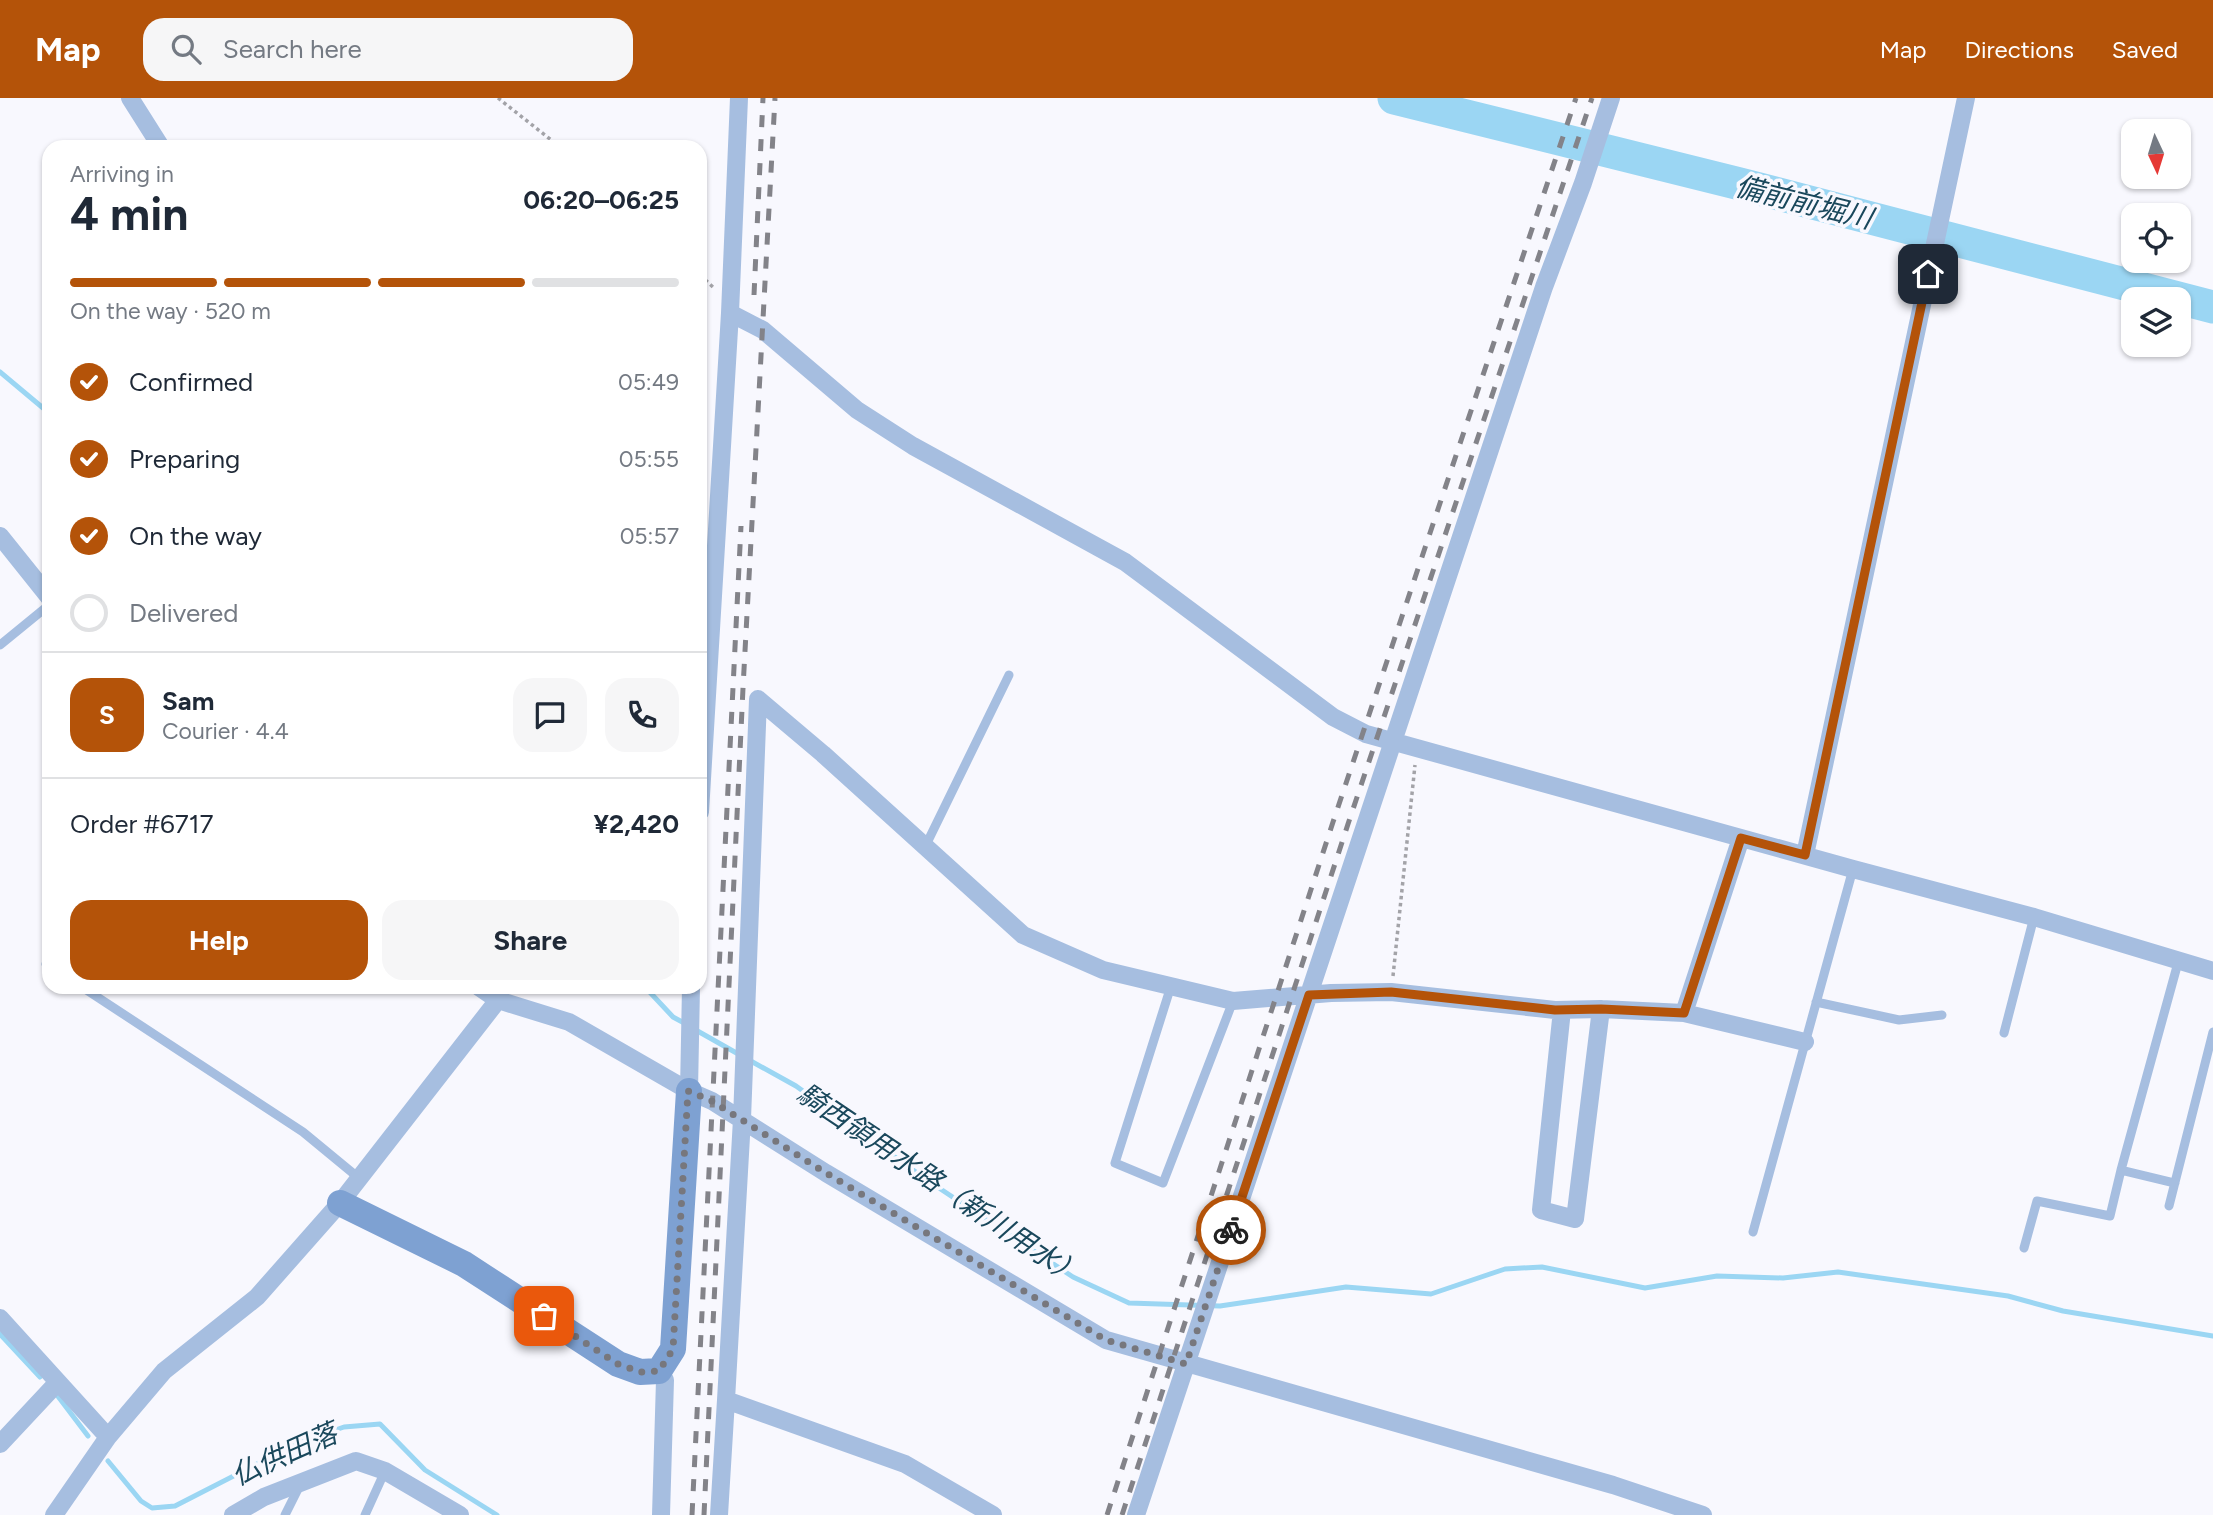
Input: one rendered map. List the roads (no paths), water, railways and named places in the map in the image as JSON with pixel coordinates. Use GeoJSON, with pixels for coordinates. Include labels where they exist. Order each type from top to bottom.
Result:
{"type":"FeatureCollection","features":[{"type":"Feature","properties":{"kind":"street"},"geometry":{"type":"LineString","coordinates":[[130,98],[157,140]]}},
{"type":"Feature","properties":{"kind":"street"},"geometry":{"type":"LineString","coordinates":[[707,651],[730,313],[739,98]]}},
{"type":"Feature","properties":{"kind":"street"},"geometry":{"type":"LineString","coordinates":[[1136,1515],[1544,288],[1611,98]]}},
{"type":"Feature","properties":{"kind":"street"},"geometry":{"type":"LineString","coordinates":[[1805,855],[1966,98]]}},
{"type":"Feature","properties":{"kind":"street"},"geometry":{"type":"LineString","coordinates":[[730,313],[763,330],[857,410],[912,446],[1125,562],[1332,717],[1366,734],[2034,917],[2213,971]]}},
{"type":"Feature","properties":{"kind":"street"},"geometry":{"type":"LineString","coordinates":[[0,536],[42,588]]}},
{"type":"Feature","properties":{"kind":"street"},"geometry":{"type":"LineString","coordinates":[[719,1515],[742,1119],[758,699],[823,754],[1023,935],[1103,970],[1233,1001],[1391,992],[1562,1010],[1684,1013],[1805,1042]]}},
{"type":"Feature","properties":{"kind":"street"},"geometry":{"type":"LineString","coordinates":[[1684,1013],[1741,838]]}},
{"type":"Feature","properties":{"kind":"street"},"geometry":{"type":"LineString","coordinates":[[489,994],[498,1000],[569,1022],[688,1091],[712,1101],[826,1173],[1106,1340],[1613,1485],[1703,1515]]}},
{"type":"Feature","properties":{"kind":"street"},"geometry":{"type":"LineString","coordinates":[[659,1371],[673,1349],[691,994]]}},
{"type":"Feature","properties":{"kind":"street"},"geometry":{"type":"LineString","coordinates":[[54,1515],[108,1437],[164,1371],[257,1297],[340,1203],[498,1000]]}},
{"type":"Feature","properties":{"kind":"street"},"geometry":{"type":"LineString","coordinates":[[1562,1010],[1541,1210],[1575,1219],[1601,1009]]}},
{"type":"Feature","properties":{"kind":"street"},"geometry":{"type":"LineString","coordinates":[[340,1203],[464,1264],[618,1364],[640,1372],[659,1371]]}},
{"type":"Feature","properties":{"kind":"street"},"geometry":{"type":"LineString","coordinates":[[0,1318],[108,1437]]}},
{"type":"Feature","properties":{"kind":"street"},"geometry":{"type":"LineString","coordinates":[[659,1371],[666,1380],[661,1515]]}},
{"type":"Feature","properties":{"kind":"street"},"geometry":{"type":"LineString","coordinates":[[0,1444],[58,1382]]}},
{"type":"Feature","properties":{"kind":"street"},"geometry":{"type":"LineString","coordinates":[[726,1400],[905,1464],[993,1515]]}},
{"type":"Feature","properties":{"kind":"street"},"geometry":{"type":"LineString","coordinates":[[233,1515],[264,1497],[356,1461],[385,1471],[455,1514]]}},
{"type":"Feature","properties":{"kind":"lane"},"geometry":{"type":"LineString","coordinates":[[0,645],[42,611]]}},
{"type":"Feature","properties":{"kind":"lane"},"geometry":{"type":"LineString","coordinates":[[925,847],[1009,675]]}},
{"type":"Feature","properties":{"kind":"lane"},"geometry":{"type":"LineString","coordinates":[[1753,1232],[1853,869]]}},
{"type":"Feature","properties":{"kind":"lane"},"geometry":{"type":"LineString","coordinates":[[2004,1033],[2034,917]]}},
{"type":"Feature","properties":{"kind":"lane"},"geometry":{"type":"LineString","coordinates":[[2024,1248],[2037,1201],[2110,1216],[2179,959]]}},
{"type":"Feature","properties":{"kind":"lane"},"geometry":{"type":"LineString","coordinates":[[1171,986],[1115,1163],[1163,1183],[1233,1001]]}},
{"type":"Feature","properties":{"kind":"lane"},"geometry":{"type":"LineString","coordinates":[[93,994],[303,1132],[360,1178]]}},
{"type":"Feature","properties":{"kind":"lane"},"geometry":{"type":"LineString","coordinates":[[1816,1002],[1899,1020],[1942,1015]]}},
{"type":"Feature","properties":{"kind":"lane"},"geometry":{"type":"LineString","coordinates":[[2169,1206],[2213,1032]]}},
{"type":"Feature","properties":{"kind":"lane"},"geometry":{"type":"LineString","coordinates":[[2121,1170],[2175,1183]]}},
{"type":"Feature","properties":{"kind":"lane"},"geometry":{"type":"LineString","coordinates":[[365,1515],[385,1471]]}},
{"type":"Feature","properties":{"kind":"lane"},"geometry":{"type":"LineString","coordinates":[[285,1515],[301,1483]]}},
{"type":"Feature","properties":{"kind":"waterway","name":"備前前堀川"},"geometry":{"type":"LineString","coordinates":[[1394,98],[1740,184],[2213,307]]}},
{"type":"Feature","properties":{"kind":"waterway","name":"騎西領用水路（新川用水）"},"geometry":{"type":"LineString","coordinates":[[0,372],[42,407]]}},
{"type":"Feature","properties":{"kind":"waterway","name":"騎西領用水路（新川用水）"},"geometry":{"type":"LineString","coordinates":[[652,994],[673,1017],[686,1024]]}},
{"type":"Feature","properties":{"kind":"waterway","name":"騎西領用水路（新川用水）"},"geometry":{"type":"LineString","coordinates":[[694,1029],[740,1055]]}},
{"type":"Feature","properties":{"kind":"waterway","name":"騎西領用水路（新川用水）"},"geometry":{"type":"LineString","coordinates":[[749,1060],[796,1086],[927,1180],[1073,1277],[1129,1303],[1220,1306],[1346,1287],[1431,1294],[1505,1269],[1542,1267],[1645,1288],[1717,1276],[1783,1278],[1838,1272],[2008,1296],[2063,1311],[2213,1336]]}},
{"type":"Feature","properties":{"kind":"waterway","name":"仏供田落"},"geometry":{"type":"LineString","coordinates":[[0,1334],[40,1377]]}},
{"type":"Feature","properties":{"kind":"waterway","name":"仏供田落"},"geometry":{"type":"LineString","coordinates":[[57,1395],[88,1436]]}},
{"type":"Feature","properties":{"kind":"waterway","name":"仏供田落"},"geometry":{"type":"LineString","coordinates":[[108,1461],[141,1501],[152,1508],[175,1506],[300,1442],[344,1427],[380,1424],[425,1470],[497,1515]]}},
{"type":"Feature","properties":{"kind":"railway"},"geometry":{"type":"LineString","coordinates":[[754,295],[763,98]]}},
{"type":"Feature","properties":{"kind":"railway"},"geometry":{"type":"LineString","coordinates":[[704,1515],[743,688],[775,98]]}},
{"type":"Feature","properties":{"kind":"railway"},"geometry":{"type":"LineString","coordinates":[[1107,1515],[1333,822],[1576,98]]}},
{"type":"Feature","properties":{"kind":"railway"},"geometry":{"type":"LineString","coordinates":[[1122,1515],[1348,824],[1592,98]]}},
{"type":"Feature","properties":{"kind":"railway"},"geometry":{"type":"LineString","coordinates":[[692,1515],[741,526]]}}]}
